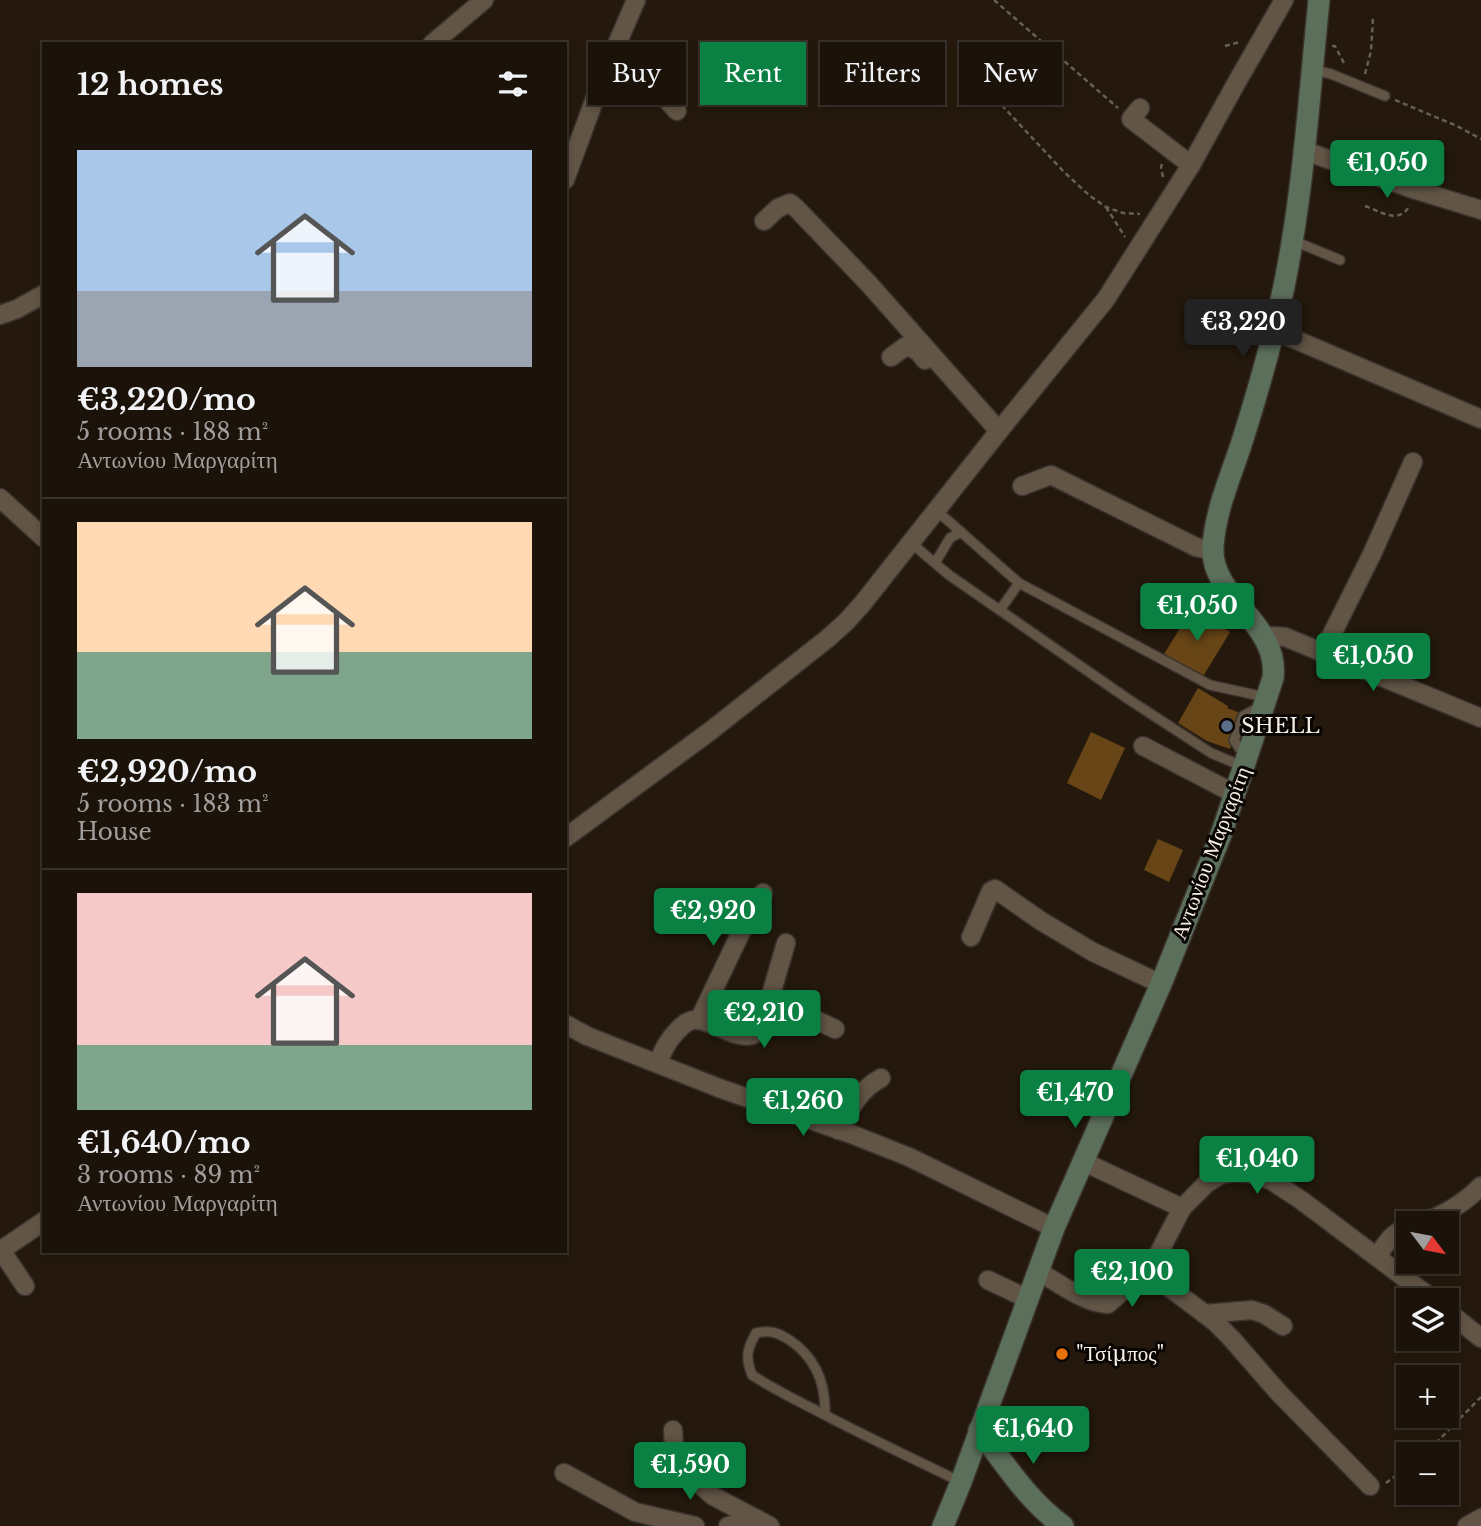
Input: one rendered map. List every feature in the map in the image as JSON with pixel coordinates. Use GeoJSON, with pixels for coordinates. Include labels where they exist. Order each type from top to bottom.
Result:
{"type":"FeatureCollection","features":[{"type":"Feature","properties":{"kind":"street"},"geometry":{"type":"LineString","coordinates":[[434,42],[484,0]]}},
{"type":"Feature","properties":{"kind":"street"},"geometry":{"type":"LineString","coordinates":[[618,42],[636,0]]}},
{"type":"Feature","properties":{"kind":"street"},"geometry":{"type":"LineString","coordinates":[[567,837],[709,732],[827,639],[863,603],[1106,299],[1191,165],[1284,0]]}},
{"type":"Feature","properties":{"kind":"street","name":"Αντωνίου Μαργαρίτη"},"geometry":{"type":"LineString","coordinates":[[943,1526],[1055,1228],[1161,984],[1222,832],[1235,794],[1242,758],[1273,678],[1273,656],[1265,639],[1221,580],[1214,564],[1213,551],[1217,519],[1242,440],[1289,267],[1305,151],[1319,0]]}},
{"type":"Feature","properties":{"kind":"street"},"geometry":{"type":"LineString","coordinates":[[567,175],[592,105]]}},
{"type":"Feature","properties":{"kind":"street"},"geometry":{"type":"LineString","coordinates":[[671,105],[677,111]]}},
{"type":"Feature","properties":{"kind":"street"},"geometry":{"type":"LineString","coordinates":[[1136,113],[1169,148],[1191,165]]}},
{"type":"Feature","properties":{"kind":"street"},"geometry":{"type":"LineString","coordinates":[[1305,151],[1481,210]]}},
{"type":"Feature","properties":{"kind":"street"},"geometry":{"type":"LineString","coordinates":[[764,221],[779,208],[790,203],[796,208],[869,284],[996,434]]}},
{"type":"Feature","properties":{"kind":"street"},"geometry":{"type":"LineString","coordinates":[[0,315],[42,295]]}},
{"type":"Feature","properties":{"kind":"street"},"geometry":{"type":"LineString","coordinates":[[1273,330],[1481,419]]}},
{"type":"Feature","properties":{"kind":"street"},"geometry":{"type":"LineString","coordinates":[[891,357],[906,346],[918,351],[996,434]]}},
{"type":"Feature","properties":{"kind":"street"},"geometry":{"type":"LineString","coordinates":[[1323,652],[1372,554],[1413,462]]}},
{"type":"Feature","properties":{"kind":"street"},"geometry":{"type":"LineString","coordinates":[[1022,486],[1051,475],[1196,547],[1213,551]]}},
{"type":"Feature","properties":{"kind":"street"},"geometry":{"type":"LineString","coordinates":[[0,498],[42,536]]}},
{"type":"Feature","properties":{"kind":"street"},"geometry":{"type":"LineString","coordinates":[[1265,639],[1273,636],[1285,637],[1481,718]]}},
{"type":"Feature","properties":{"kind":"street"},"geometry":{"type":"LineString","coordinates":[[1143,746],[1235,794]]}},
{"type":"Feature","properties":{"kind":"street"},"geometry":{"type":"LineString","coordinates":[[971,937],[991,891],[995,889],[1093,952],[1161,984]]}},
{"type":"Feature","properties":{"kind":"street"},"geometry":{"type":"LineString","coordinates":[[699,1020],[743,928],[763,893]]}},
{"type":"Feature","properties":{"kind":"street"},"geometry":{"type":"LineString","coordinates":[[657,1064],[663,1050],[687,1021],[699,1020],[745,1037],[753,1035],[767,1008],[786,943]]}},
{"type":"Feature","properties":{"kind":"street"},"geometry":{"type":"LineString","coordinates":[[767,1008],[795,1010],[835,1030]]}},
{"type":"Feature","properties":{"kind":"street"},"geometry":{"type":"LineString","coordinates":[[567,1025],[587,1036],[719,1088],[909,1157],[1055,1228]]}},
{"type":"Feature","properties":{"kind":"street"},"geometry":{"type":"LineString","coordinates":[[838,1129],[861,1092],[881,1078]]}},
{"type":"Feature","properties":{"kind":"street"},"geometry":{"type":"LineString","coordinates":[[1084,1162],[1182,1208]]}},
{"type":"Feature","properties":{"kind":"street"},"geometry":{"type":"LineString","coordinates":[[1038,1272],[1083,1297],[1108,1304],[1149,1272],[1182,1208],[1207,1183],[1220,1175],[1236,1172],[1256,1174],[1272,1181],[1418,1288]]}},
{"type":"Feature","properties":{"kind":"street"},"geometry":{"type":"LineString","coordinates":[[1448,1211],[1481,1186]]}},
{"type":"Feature","properties":{"kind":"street"},"geometry":{"type":"LineString","coordinates":[[25,1286],[1,1250],[42,1222]]}},
{"type":"Feature","properties":{"kind":"street"},"geometry":{"type":"LineString","coordinates":[[1377,1257],[1396,1232]]}},
{"type":"Feature","properties":{"kind":"street"},"geometry":{"type":"LineString","coordinates":[[1149,1272],[1231,1338],[1279,1393],[1370,1486]]}},
{"type":"Feature","properties":{"kind":"street"},"geometry":{"type":"LineString","coordinates":[[988,1280],[1028,1299]]}},
{"type":"Feature","properties":{"kind":"street"},"geometry":{"type":"LineString","coordinates":[[1204,1314],[1252,1310],[1283,1326]]}},
{"type":"Feature","properties":{"kind":"street"},"geometry":{"type":"LineString","coordinates":[[1459,1321],[1481,1338]]}},
{"type":"Feature","properties":{"kind":"street"},"geometry":{"type":"LineString","coordinates":[[673,1430],[677,1457],[691,1469],[704,1488],[713,1496],[763,1522]]}},
{"type":"Feature","properties":{"kind":"street"},"geometry":{"type":"LineString","coordinates":[[979,1430],[1030,1498],[1062,1526]]}},
{"type":"Feature","properties":{"kind":"street"},"geometry":{"type":"LineString","coordinates":[[564,1474],[635,1512],[695,1526]]}},
{"type":"Feature","properties":{"kind":"street"},"geometry":{"type":"LineString","coordinates":[[1468,1526],[1481,1518]]}},
{"type":"Feature","properties":{"kind":"street"},"geometry":{"type":"LineString","coordinates":[[728,1526],[763,1522]]}},
{"type":"Feature","properties":{"kind":"lane"},"geometry":{"type":"LineString","coordinates":[[1312,70],[1331,74],[1385,96]]}},
{"type":"Feature","properties":{"kind":"lane"},"geometry":{"type":"LineString","coordinates":[[1292,240],[1340,260]]}},
{"type":"Feature","properties":{"kind":"lane"},"geometry":{"type":"LineString","coordinates":[[936,510],[1019,583],[1210,684],[1262,704]]}},
{"type":"Feature","properties":{"kind":"lane"},"geometry":{"type":"LineString","coordinates":[[936,564],[950,538],[961,532]]}},
{"type":"Feature","properties":{"kind":"lane"},"geometry":{"type":"LineString","coordinates":[[910,542],[949,575],[1184,736],[1211,752],[1242,758]]}},
{"type":"Feature","properties":{"kind":"lane"},"geometry":{"type":"LineString","coordinates":[[1000,610],[1019,583]]}},
{"type":"Feature","properties":{"kind":"lane"},"geometry":{"type":"LineString","coordinates":[[825,1415],[821,1380],[812,1361],[798,1345],[782,1335],[768,1330],[756,1333],[747,1355],[752,1375],[825,1415],[961,1482]]}},
{"type":"Feature","properties":{"kind":"path"},"geometry":{"type":"LineString","coordinates":[[994,0],[1136,113]]}},
{"type":"Feature","properties":{"kind":"path"},"geometry":{"type":"LineString","coordinates":[[1357,84],[1371,51],[1373,18]]}},
{"type":"Feature","properties":{"kind":"path"},"geometry":{"type":"LineString","coordinates":[[1314,44],[1335,46],[1357,84]]}},
{"type":"Feature","properties":{"kind":"path"},"geometry":{"type":"LineString","coordinates":[[1385,96],[1481,139]]}},
{"type":"Feature","properties":{"kind":"path"},"geometry":{"type":"LineString","coordinates":[[1002,105],[1064,172],[1106,207],[1123,213],[1160,213]]}},
{"type":"Feature","properties":{"kind":"path"},"geometry":{"type":"LineString","coordinates":[[1169,148],[1161,167],[1162,176],[1175,190]]}},
{"type":"Feature","properties":{"kind":"path"},"geometry":{"type":"LineString","coordinates":[[1365,206],[1399,216],[1406,213],[1416,190]]}},
{"type":"Feature","properties":{"kind":"path"},"geometry":{"type":"LineString","coordinates":[[1106,207],[1133,256]]}},
{"type":"Feature","properties":{"kind":"path"},"geometry":{"type":"LineString","coordinates":[[1435,1442],[1481,1397]]}},
{"type":"Feature","properties":{"kind":"path"},"geometry":{"type":"LineString","coordinates":[[1370,1486],[1384,1485],[1396,1476]]}},
{"type":"Feature","properties":{"kind":"building"},"geometry":{"type":"Polygon","coordinates":[[[1192,609],[1230,632],[1202,678],[1164,654],[1192,609]]]}},
{"type":"Feature","properties":{"kind":"building"},"geometry":{"type":"Polygon","coordinates":[[[1198,688],[1228,706],[1227,708],[1243,714],[1230,749],[1207,741],[1178,723],[1198,688]]]}},
{"type":"Feature","properties":{"kind":"building"},"geometry":{"type":"Polygon","coordinates":[[[1091,732],[1125,748],[1101,800],[1067,783],[1091,732]]]}},
{"type":"Feature","properties":{"kind":"building"},"geometry":{"type":"Polygon","coordinates":[[[1158,839],[1183,850],[1169,882],[1144,870],[1158,839]]]}},
{"type":"Feature","properties":{"kind":"place","name":"SHELL"},"geometry":{"type":"Point","coordinates":[1227,726]}},
{"type":"Feature","properties":{"kind":"place","name":"\"Τσίμπος\""},"geometry":{"type":"Point","coordinates":[1062,1354]}}]}
